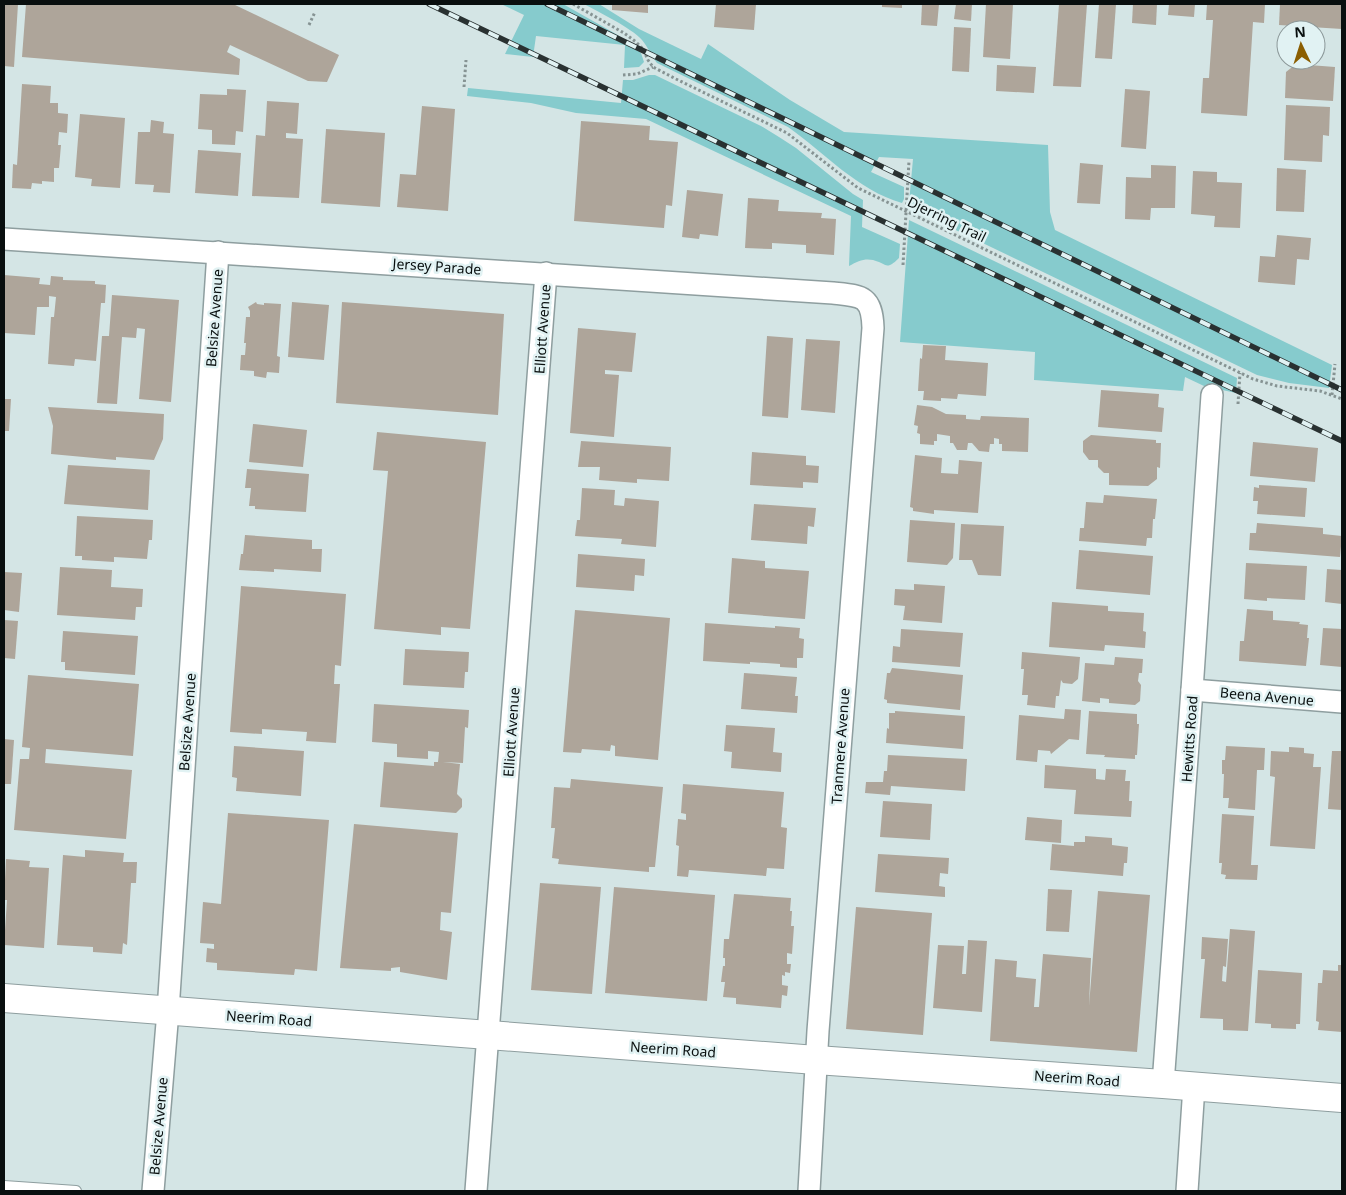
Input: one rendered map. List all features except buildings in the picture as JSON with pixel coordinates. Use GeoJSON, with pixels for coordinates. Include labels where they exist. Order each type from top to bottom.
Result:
{"type":"FeatureCollection","features":[{"type":"Feature","properties":{"kind":"main road","name":"Neerim Road"},"geometry":{"type":"LineString","coordinates":[[4,998],[1342,1098]]}},
{"type":"Feature","properties":{"kind":"street","name":"Jersey Parade"},"geometry":{"type":"LineString","coordinates":[[4,239],[832,293],[855,295],[867,302]]}},
{"type":"Feature","properties":{"kind":"street","name":"Belsize Avenue"},"geometry":{"type":"LineString","coordinates":[[153,1191],[168,1011],[218,252]]}},
{"type":"Feature","properties":{"kind":"street","name":"Elliott Avenue"},"geometry":{"type":"LineString","coordinates":[[476,1191],[546,274]]}},
{"type":"Feature","properties":{"kind":"street","name":"Tranmere Avenue"},"geometry":{"type":"LineString","coordinates":[[808,1191],[816,1060],[873,328],[871,309],[867,302]]}},
{"type":"Feature","properties":{"kind":"street","name":"Hewitts Road"},"geometry":{"type":"LineString","coordinates":[[1162,1084],[1212,395]]}},
{"type":"Feature","properties":{"kind":"street","name":"Beena Avenue"},"geometry":{"type":"LineString","coordinates":[[1192,690],[1342,702]]}},
{"type":"Feature","properties":{"kind":"street"},"geometry":{"type":"LineString","coordinates":[[1187,1191],[1194,1086]]}},
{"type":"Feature","properties":{"kind":"lane"},"geometry":{"type":"LineString","coordinates":[[4,1186],[76,1191]]}},
{"type":"Feature","properties":{"kind":"path","name":"Djerring Trail"},"geometry":{"type":"LineString","coordinates":[[573,4],[624,33],[636,42],[654,67],[787,133],[858,188],[1253,379],[1277,386],[1320,391],[1342,399]]}},
{"type":"Feature","properties":{"kind":"path"},"geometry":{"type":"LineString","coordinates":[[309,25],[315,12]]}},
{"type":"Feature","properties":{"kind":"path"},"geometry":{"type":"LineString","coordinates":[[464,88],[466,60]]}},
{"type":"Feature","properties":{"kind":"path"},"geometry":{"type":"LineString","coordinates":[[623,75],[637,74],[654,67]]}},
{"type":"Feature","properties":{"kind":"path"},"geometry":{"type":"LineString","coordinates":[[902,265],[909,161]]}},
{"type":"Feature","properties":{"kind":"path"},"geometry":{"type":"LineString","coordinates":[[1332,395],[1335,364]]}},
{"type":"Feature","properties":{"kind":"path"},"geometry":{"type":"LineString","coordinates":[[1238,404],[1240,373]]}},
{"type":"Feature","properties":{"kind":"shaded area"},"geometry":{"type":"Polygon","coordinates":[[[501,4],[563,4],[635,47],[641,53],[644,62],[639,67],[624,68],[625,45],[536,36],[533,57],[505,54],[524,15],[501,4]]]}},
{"type":"Feature","properties":{"kind":"shaded area"},"geometry":{"type":"Polygon","coordinates":[[[584,4],[599,4],[639,29],[701,59],[708,44],[790,100],[844,132],[1048,145],[1050,212],[1055,230],[1332,365],[1329,388],[1289,383],[1257,375],[912,209],[909,203],[913,159],[879,157],[871,172],[904,187],[902,203],[870,189],[842,170],[788,127],[657,63],[637,35],[623,25],[584,4]]]}},
{"type":"Feature","properties":{"kind":"shaded area"},"geometry":{"type":"Polygon","coordinates":[[[655,75],[761,126],[796,148],[863,200],[862,227],[900,244],[899,258],[888,265],[867,259],[849,266],[851,216],[646,119],[576,113],[531,103],[467,96],[468,88],[621,103],[623,80],[633,80],[655,75]]]}},
{"type":"Feature","properties":{"kind":"shaded area"},"geometry":{"type":"Polygon","coordinates":[[[909,220],[1237,378],[1236,393],[1204,386],[1185,377],[1183,391],[1034,380],[1035,352],[900,342],[909,220]]]}},
{"type":"Feature","properties":{"kind":"railway"},"geometry":{"type":"LineString","coordinates":[[429,4],[1342,441]]}},
{"type":"Feature","properties":{"kind":"railway"},"geometry":{"type":"LineString","coordinates":[[547,4],[1342,390]]}}]}
